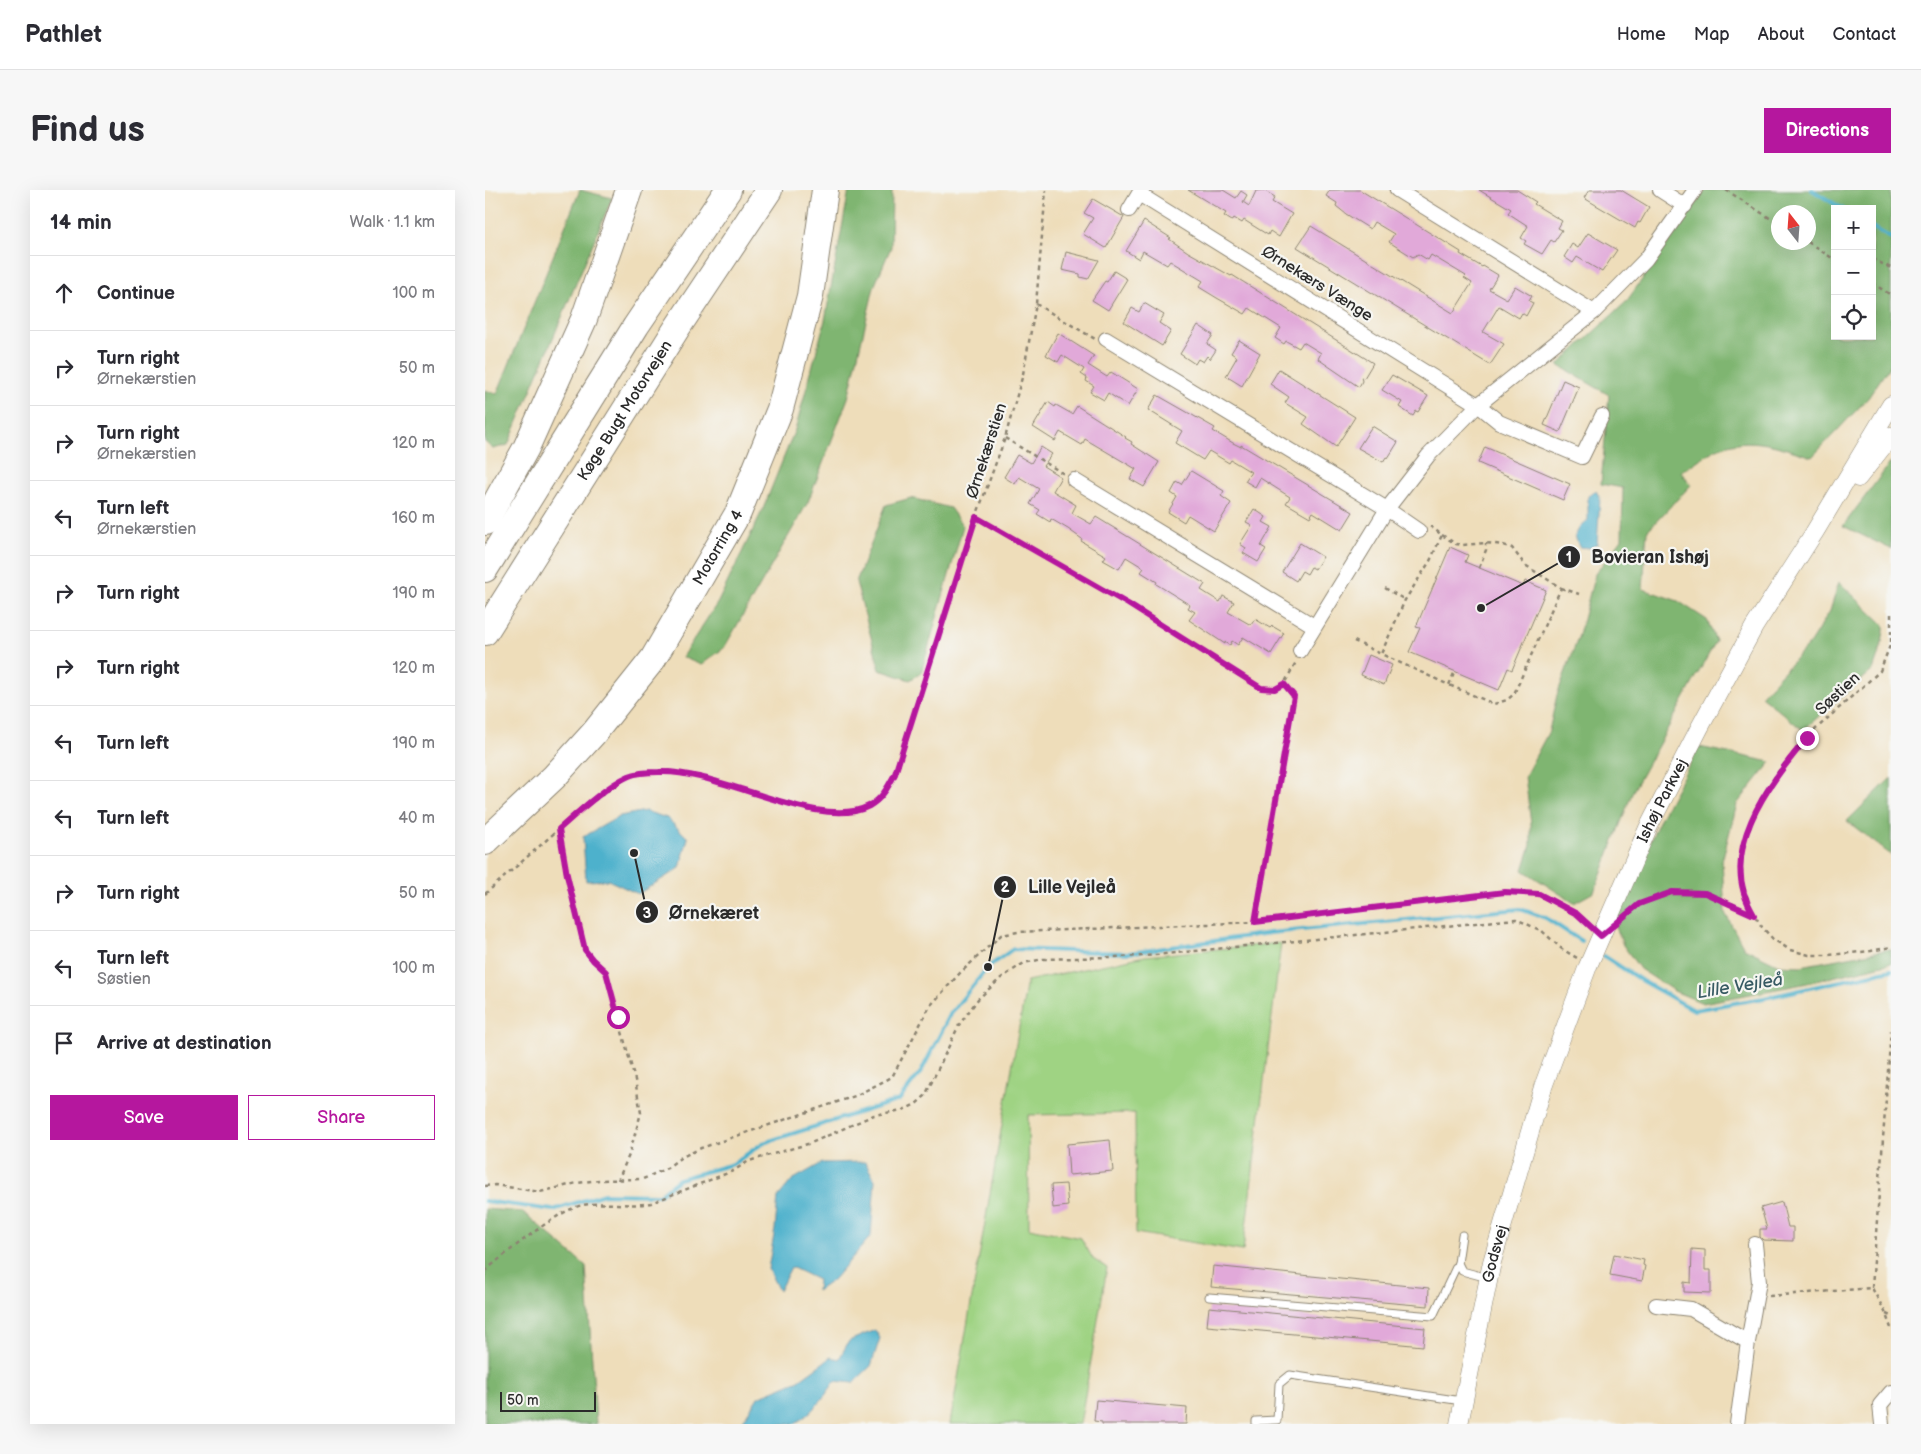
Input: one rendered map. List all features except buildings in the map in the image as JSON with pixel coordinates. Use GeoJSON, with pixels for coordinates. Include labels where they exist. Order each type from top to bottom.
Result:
{"type":"FeatureCollection","features":[{"type":"Feature","properties":{"kind":"highway"},"geometry":{"type":"LineString","coordinates":[[485,522],[526,448],[584,319],[629,190]]}},
{"type":"Feature","properties":{"kind":"highway"},"geometry":{"type":"LineString","coordinates":[[485,568],[636,326],[728,190]]}},
{"type":"Feature","properties":{"kind":"highway","name":"Køge Bugt Motorvejen"},"geometry":{"type":"LineString","coordinates":[[485,632],[677,328],[769,190]]}},
{"type":"Feature","properties":{"kind":"highway","name":"Motorring 4"},"geometry":{"type":"LineString","coordinates":[[485,842],[581,748],[653,659],[738,514],[780,410],[810,296],[825,190]]}},
{"type":"Feature","properties":{"kind":"street"},"geometry":{"type":"LineString","coordinates":[[1397,190],[1594,312]]}},
{"type":"Feature","properties":{"kind":"street"},"geometry":{"type":"LineString","coordinates":[[1660,190],[1685,206]]}},
{"type":"Feature","properties":{"kind":"street"},"geometry":{"type":"LineString","coordinates":[[1300,651],[1387,509],[1428,456],[1478,404],[1594,312],[1646,259],[1695,190]]}},
{"type":"Feature","properties":{"kind":"street","name":"Ørnekærs Vænge"},"geometry":{"type":"LineString","coordinates":[[1129,210],[1140,192],[1478,404],[1499,422],[1582,457],[1602,416]]}},
{"type":"Feature","properties":{"kind":"street"},"geometry":{"type":"LineString","coordinates":[[1106,339],[1387,509],[1422,527]]}},
{"type":"Feature","properties":{"kind":"street","name":"Ishøj Parkvej"},"geometry":{"type":"LineString","coordinates":[[1543,1086],[1588,966],[1648,828],[1754,627],[1814,533],[1891,405]]}},
{"type":"Feature","properties":{"kind":"street","name":"Ishøj Parkvej"},"geometry":{"type":"LineString","coordinates":[[1814,533],[1891,436]]}},
{"type":"Feature","properties":{"kind":"street"},"geometry":{"type":"LineString","coordinates":[[1073,480],[1314,626]]}},
{"type":"Feature","properties":{"kind":"street","name":"Godsvej"},"geometry":{"type":"LineString","coordinates":[[1459,1424],[1488,1278],[1543,1086]]}},
{"type":"Feature","properties":{"kind":"street"},"geometry":{"type":"LineString","coordinates":[[1737,1424],[1748,1342],[1759,1282],[1755,1244]]}},
{"type":"Feature","properties":{"kind":"street"},"geometry":{"type":"LineString","coordinates":[[1656,1305],[1691,1309],[1748,1342]]}},
{"type":"Feature","properties":{"kind":"street"},"geometry":{"type":"LineString","coordinates":[[1882,1424],[1879,1405],[1891,1392]]}},
{"type":"Feature","properties":{"kind":"lane"},"geometry":{"type":"LineString","coordinates":[[1209,1296],[1433,1316],[1458,1263],[1462,1235]]}},
{"type":"Feature","properties":{"kind":"lane"},"geometry":{"type":"LineString","coordinates":[[1458,1263],[1462,1272],[1488,1278]]}},
{"type":"Feature","properties":{"kind":"lane"},"geometry":{"type":"LineString","coordinates":[[1255,1424],[1256,1422],[1277,1420],[1279,1384],[1291,1375],[1463,1401]]}},
{"type":"Feature","properties":{"kind":"path","name":"Ørnekærstien"},"geometry":{"type":"LineString","coordinates":[[485,894],[583,807],[629,776],[646,772],[670,771],[704,777],[807,809],[839,813],[856,812],[870,806],[883,795],[895,774],[976,517],[1005,438],[1023,374],[1036,304],[1046,190]]}},
{"type":"Feature","properties":{"kind":"path"},"geometry":{"type":"LineString","coordinates":[[1726,190],[1771,219]]}},
{"type":"Feature","properties":{"kind":"path"},"geometry":{"type":"LineString","coordinates":[[1816,247],[1831,257]]}},
{"type":"Feature","properties":{"kind":"path"},"geometry":{"type":"LineString","coordinates":[[1876,262],[1891,268]]}},
{"type":"Feature","properties":{"kind":"path"},"geometry":{"type":"LineString","coordinates":[[1876,286],[1891,295]]}},
{"type":"Feature","properties":{"kind":"path"},"geometry":{"type":"LineString","coordinates":[[1036,304],[1095,340],[1106,339]]}},
{"type":"Feature","properties":{"kind":"path"},"geometry":{"type":"LineString","coordinates":[[1005,438],[1073,480]]}},
{"type":"Feature","properties":{"kind":"path"},"geometry":{"type":"LineString","coordinates":[[976,517],[1128,604],[1261,688],[1275,689],[1284,684],[1298,659],[1300,651]]}},
{"type":"Feature","properties":{"kind":"path"},"geometry":{"type":"LineString","coordinates":[[1422,527],[1442,535],[1456,544],[1486,543],[1512,548],[1525,565],[1561,588],[1579,594]]}},
{"type":"Feature","properties":{"kind":"path"},"geometry":{"type":"LineString","coordinates":[[1381,654],[1405,600],[1430,561],[1442,535]]}},
{"type":"Feature","properties":{"kind":"path"},"geometry":{"type":"LineString","coordinates":[[1479,568],[1487,550],[1486,543]]}},
{"type":"Feature","properties":{"kind":"path"},"geometry":{"type":"LineString","coordinates":[[1385,588],[1405,600]]}},
{"type":"Feature","properties":{"kind":"path"},"geometry":{"type":"LineString","coordinates":[[1354,641],[1494,704],[1507,700],[1514,694],[1561,588]]}},
{"type":"Feature","properties":{"kind":"path","name":"Søstien"},"geometry":{"type":"LineString","coordinates":[[1891,614],[1891,643],[1879,671],[1807,738],[1779,771],[1760,801],[1743,847],[1740,877],[1754,915],[1773,939],[1790,950],[1809,955],[1891,948]]}},
{"type":"Feature","properties":{"kind":"path"},"geometry":{"type":"LineString","coordinates":[[1449,684],[1455,671]]}},
{"type":"Feature","properties":{"kind":"path"},"geometry":{"type":"LineString","coordinates":[[1255,922],[1294,696],[1284,684]]}},
{"type":"Feature","properties":{"kind":"path"},"geometry":{"type":"LineString","coordinates":[[559,829],[567,875],[585,950],[606,972],[635,1080],[641,1113],[629,1155],[619,1180]]}},
{"type":"Feature","properties":{"kind":"path"},"geometry":{"type":"LineString","coordinates":[[485,1186],[540,1192],[577,1183],[643,1179],[667,1168],[680,1158],[701,1148],[855,1096],[892,1077],[930,1006],[960,973],[1001,935],[1018,932],[1255,922],[1505,892],[1539,894],[1577,914],[1601,936]]}},
{"type":"Feature","properties":{"kind":"path"},"geometry":{"type":"LineString","coordinates":[[1624,917],[1639,904],[1672,892],[1705,893],[1754,915]]}},
{"type":"Feature","properties":{"kind":"path"},"geometry":{"type":"LineString","coordinates":[[485,1271],[567,1210],[583,1205],[637,1205],[651,1203],[733,1171],[749,1161],[811,1143],[874,1115],[903,1110],[916,1104],[925,1096],[959,1025],[978,999],[1001,978],[1024,963],[1043,959],[1155,955],[1516,919],[1542,931],[1561,949],[1588,966]]}},
{"type":"Feature","properties":{"kind":"path"},"geometry":{"type":"LineString","coordinates":[[1891,1030],[1872,1288],[1891,1328]]}},
{"type":"Feature","properties":{"kind":"path"},"geometry":{"type":"LineString","coordinates":[[1757,1298],[1779,1294],[1872,1288]]}},
{"type":"Feature","properties":{"kind":"path"},"geometry":{"type":"LineString","coordinates":[[1886,1314],[1891,1316]]}},
{"type":"Feature","properties":{"kind":"green space"},"geometry":{"type":"Polygon","coordinates":[[[580,190],[612,198],[508,445],[493,449],[485,442],[485,390],[497,394],[580,190]]]}},
{"type":"Feature","properties":{"kind":"green space"},"geometry":{"type":"Polygon","coordinates":[[[849,190],[892,190],[891,247],[874,287],[848,398],[808,502],[724,648],[701,665],[682,657],[718,602],[763,509],[796,427],[825,320],[849,190]]]}},
{"type":"Feature","properties":{"kind":"green space"},"geometry":{"type":"Polygon","coordinates":[[[1706,190],[1891,190],[1891,364],[1868,398],[1812,457],[1776,446],[1753,442],[1729,445],[1707,454],[1681,472],[1691,485],[1647,531],[1643,589],[1678,601],[1707,620],[1716,641],[1633,791],[1594,892],[1574,903],[1523,870],[1531,845],[1531,824],[1525,776],[1549,731],[1557,695],[1578,638],[1595,574],[1622,539],[1623,488],[1601,484],[1609,395],[1558,365],[1626,302],[1706,190]]]}},
{"type":"Feature","properties":{"kind":"green space"},"geometry":{"type":"Polygon","coordinates":[[[1891,462],[1891,549],[1843,526],[1891,462]]]}},
{"type":"Feature","properties":{"kind":"green space"},"geometry":{"type":"Polygon","coordinates":[[[911,498],[950,508],[963,526],[921,673],[910,680],[880,670],[856,582],[886,505],[911,498]]]}},
{"type":"Feature","properties":{"kind":"green space"},"geometry":{"type":"Polygon","coordinates":[[[1839,582],[1885,626],[1881,647],[1873,670],[1803,730],[1761,696],[1810,643],[1830,611],[1839,582]]]}},
{"type":"Feature","properties":{"kind":"green space"},"geometry":{"type":"Polygon","coordinates":[[[1699,747],[1771,762],[1737,804],[1722,861],[1725,913],[1744,948],[1779,965],[1801,966],[1891,949],[1891,963],[1803,984],[1703,1003],[1674,991],[1640,969],[1623,945],[1614,922],[1661,817],[1699,747]]]}},
{"type":"Feature","properties":{"kind":"green space"},"geometry":{"type":"Polygon","coordinates":[[[1891,778],[1891,855],[1847,821],[1891,778]]]}},
{"type":"Feature","properties":{"kind":"green space"},"geometry":{"type":"Polygon","coordinates":[[[1281,943],[1243,1251],[1136,1233],[1135,1113],[1028,1115],[1029,1228],[1081,1238],[1093,1259],[1107,1268],[1080,1424],[950,1424],[1027,981],[1145,956],[1281,943]]]}},
{"type":"Feature","properties":{"kind":"green space"},"geometry":{"type":"Polygon","coordinates":[[[485,1209],[523,1212],[586,1266],[596,1424],[485,1424],[485,1209]]]}},
{"type":"Feature","properties":{"kind":"water"},"geometry":{"type":"Polygon","coordinates":[[[1596,491],[1600,498],[1597,544],[1590,548],[1579,547],[1575,536],[1580,527],[1588,520],[1588,496],[1596,491]]]}},
{"type":"Feature","properties":{"kind":"water"},"geometry":{"type":"Polygon","coordinates":[[[645,811],[667,818],[688,838],[680,868],[638,894],[608,880],[586,881],[583,837],[620,816],[645,811]]]}},
{"type":"Feature","properties":{"kind":"water"},"geometry":{"type":"Polygon","coordinates":[[[865,1162],[875,1180],[871,1236],[833,1280],[817,1291],[818,1280],[791,1267],[779,1291],[768,1269],[778,1197],[792,1180],[822,1163],[865,1162]]]}},
{"type":"Feature","properties":{"kind":"water"},"geometry":{"type":"Polygon","coordinates":[[[875,1330],[880,1338],[871,1366],[853,1383],[835,1381],[822,1399],[798,1422],[792,1424],[741,1424],[758,1397],[799,1380],[831,1357],[839,1359],[849,1341],[875,1330]]]}},
{"type":"Feature","properties":{"kind":"waterway"},"geometry":{"type":"LineString","coordinates":[[1812,190],[1836,205]]}},
{"type":"Feature","properties":{"kind":"waterway"},"geometry":{"type":"LineString","coordinates":[[1876,229],[1891,238]]}},
{"type":"Feature","properties":{"kind":"waterway","name":"Lille Vejleå"},"geometry":{"type":"LineString","coordinates":[[485,1201],[553,1210],[604,1194],[659,1195],[679,1179],[733,1164],[763,1143],[899,1100],[921,1072],[951,1013],[988,967],[1013,949],[1129,953],[1270,933],[1520,909],[1546,918],[1581,941]]}},
{"type":"Feature","properties":{"kind":"waterway","name":"Lille Vejleå"},"geometry":{"type":"LineString","coordinates":[[1604,956],[1642,981],[1694,1010],[1764,998],[1891,970]]}},
{"type":"Feature","properties":{"kind":"place","name":"Bovieran Ishøj"},"geometry":{"type":"Point","coordinates":[1481,608]}},
{"type":"Feature","properties":{"kind":"place","name":"Ørnekæret"},"geometry":{"type":"Point","coordinates":[634,853]}},
{"type":"Feature","properties":{"kind":"place","name":"Lille Vejleå"},"geometry":{"type":"Point","coordinates":[988,967]}},
{"type":"Feature","properties":{"kind":"route"},"geometry":{"type":"LineString","coordinates":[[618,1017],[606,972],[585,950],[567,875],[559,829],[583,807],[613,786],[629,776],[646,772],[670,771],[704,777],[807,809],[839,813],[856,812],[870,806],[883,795],[895,774],[976,517],[1128,604],[1261,688],[1275,689],[1284,684],[1294,696],[1255,922],[1505,892],[1539,894],[1577,914],[1601,936],[1639,904],[1672,892],[1705,893],[1754,915],[1740,877],[1743,847],[1760,801],[1779,771],[1807,738]]}}]}
